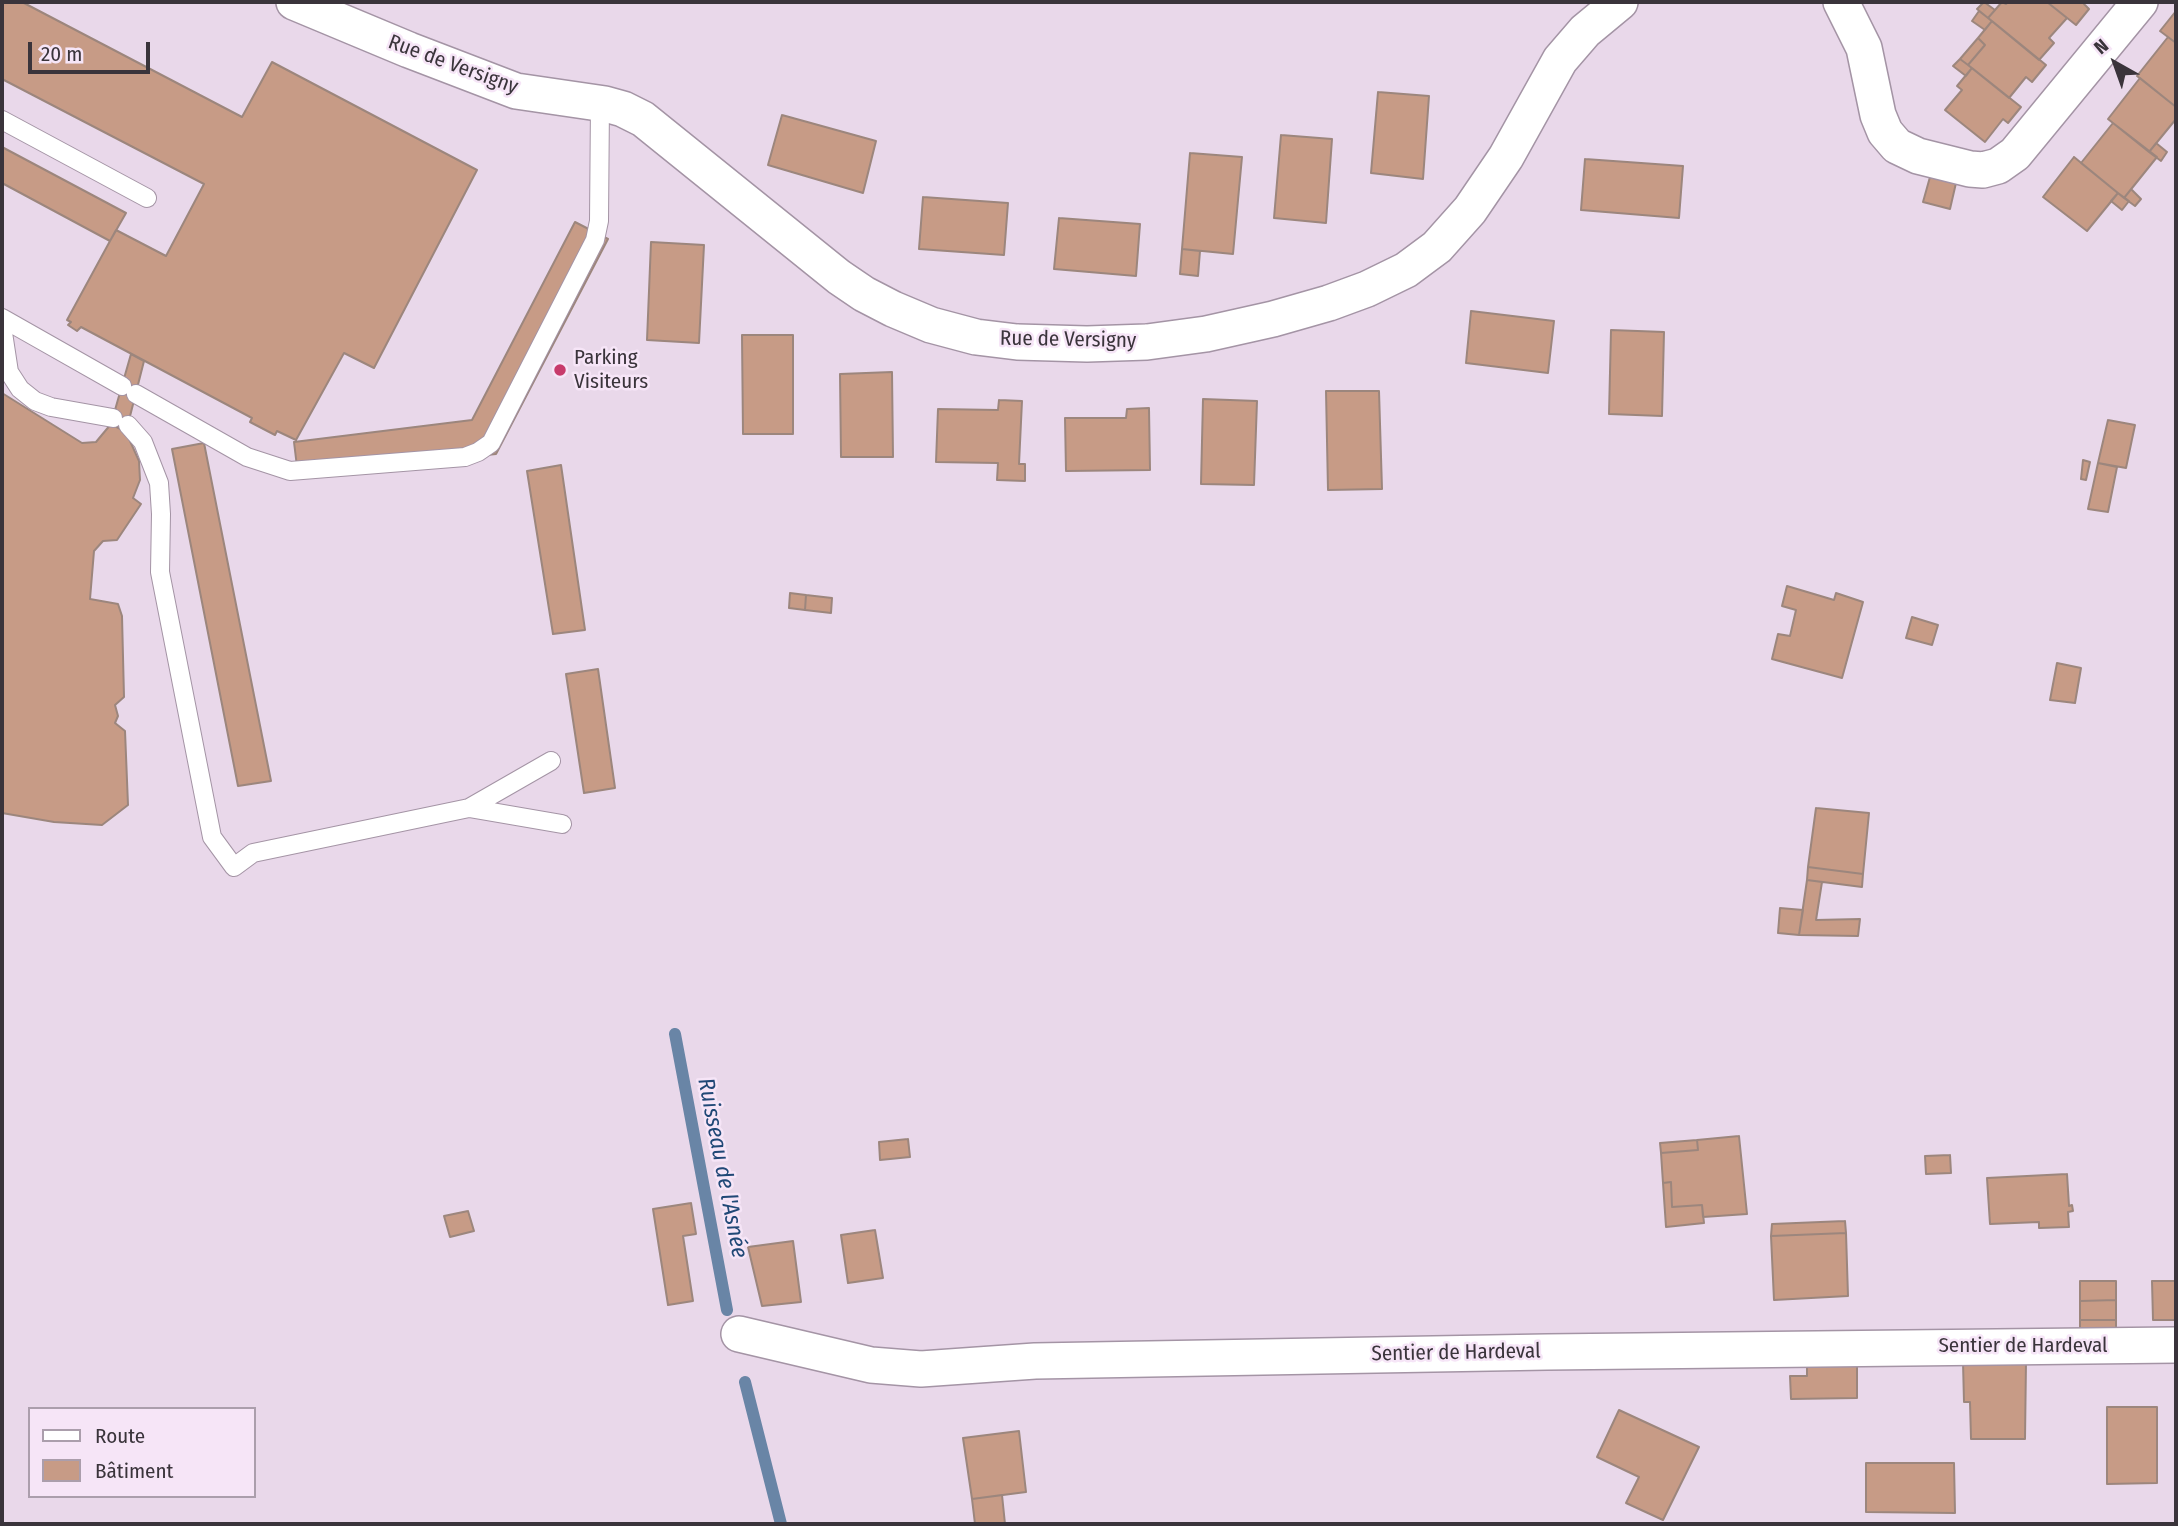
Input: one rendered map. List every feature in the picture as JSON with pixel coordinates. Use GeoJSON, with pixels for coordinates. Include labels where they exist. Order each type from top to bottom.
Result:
{"type":"FeatureCollection","features":[{"type":"Feature","properties":{"kind":"street","name":"Rue de Versigny"},"geometry":{"type":"LineString","coordinates":[[294,2],[409,50],[600,120],[623,109],[643,120],[839,277],[864,294],[931,326],[990,339],[1073,343],[1147,342],[1206,334],[1273,319],[1367,289],[1406,271],[1437,247],[1470,210],[1506,157],[1560,60],[1585,31],[1620,2]]}},
{"type":"Feature","properties":{"kind":"street"},"geometry":{"type":"LineString","coordinates":[[1841,2],[1864,48],[1878,116],[1885,132],[1897,146],[1918,156],[1983,170],[1998,166],[2015,154],[2140,2]]}},
{"type":"Feature","properties":{"kind":"street","name":"Sentier de Hardeval"},"geometry":{"type":"LineString","coordinates":[[739,1334],[871,1365],[921,1368],[1035,1361],[2176,1345]]}},
{"type":"Feature","properties":{"kind":"lane"},"geometry":{"type":"LineString","coordinates":[[2,120],[147,198]]}},
{"type":"Feature","properties":{"kind":"lane"},"geometry":{"type":"LineString","coordinates":[[2,318],[247,457],[268,466],[290,471],[465,457],[491,443],[595,240],[599,221],[600,120]]}},
{"type":"Feature","properties":{"kind":"lane"},"geometry":{"type":"LineString","coordinates":[[2,326],[9,372],[20,389],[35,401],[51,407],[120,421],[142,442],[159,483],[160,572],[212,837],[234,867],[253,853],[469,808],[551,761]]}},
{"type":"Feature","properties":{"kind":"lane"},"geometry":{"type":"LineString","coordinates":[[469,808],[562,824]]}},
{"type":"Feature","properties":{"kind":"building"},"geometry":{"type":"Polygon","coordinates":[[[2,2],[22,2],[242,117],[272,62],[477,170],[374,368],[344,353],[296,440],[277,431],[275,435],[250,422],[252,418],[81,327],[77,331],[68,325],[71,322],[67,320],[116,230],[166,256],[204,184],[2,79],[2,2]]]}},
{"type":"Feature","properties":{"kind":"building"},"geometry":{"type":"Polygon","coordinates":[[[1984,2],[1995,10],[1988,18],[1977,9],[1984,2]]]}},
{"type":"Feature","properties":{"kind":"building"},"geometry":{"type":"Polygon","coordinates":[[[2002,2],[2047,2],[2067,18],[2049,38],[2054,43],[2039,60],[1988,18],[2002,2]]]}},
{"type":"Feature","properties":{"kind":"building"},"geometry":{"type":"Polygon","coordinates":[[[2047,2],[2086,2],[2084,4],[2089,9],[2076,25],[2047,2]]]}},
{"type":"Feature","properties":{"kind":"building"},"geometry":{"type":"Polygon","coordinates":[[[1979,11],[1992,21],[1985,30],[1972,21],[1979,11]]]}},
{"type":"Feature","properties":{"kind":"building"},"geometry":{"type":"Polygon","coordinates":[[[2176,11],[2176,43],[2160,31],[2176,11]]]}},
{"type":"Feature","properties":{"kind":"building"},"geometry":{"type":"Polygon","coordinates":[[[1992,21],[2046,65],[2032,82],[2026,77],[2009,98],[1968,65],[1985,45],[1978,38],[1992,21]]]}},
{"type":"Feature","properties":{"kind":"building"},"geometry":{"type":"Polygon","coordinates":[[[2168,37],[2176,43],[2176,107],[2137,76],[2168,37]]]}},
{"type":"Feature","properties":{"kind":"building"},"geometry":{"type":"Polygon","coordinates":[[[1978,38],[1985,45],[1968,65],[1960,59],[1978,38]]]}},
{"type":"Feature","properties":{"kind":"building"},"geometry":{"type":"Polygon","coordinates":[[[1960,59],[1972,68],[1966,76],[1953,66],[1960,59]]]}},
{"type":"Feature","properties":{"kind":"building"},"geometry":{"type":"Polygon","coordinates":[[[1972,68],[2021,107],[2008,123],[2003,119],[1985,142],[1945,110],[1962,90],[1957,86],[1972,68]]]}},
{"type":"Feature","properties":{"kind":"building"},"geometry":{"type":"Polygon","coordinates":[[[2140,78],[2176,107],[2176,119],[2149,152],[2108,119],[2140,78]]]}},
{"type":"Feature","properties":{"kind":"building"},"geometry":{"type":"Polygon","coordinates":[[[1378,92],[1429,96],[1423,179],[1371,173],[1378,92]]]}},
{"type":"Feature","properties":{"kind":"building"},"geometry":{"type":"Polygon","coordinates":[[[782,115],[876,141],[863,193],[768,165],[782,115]]]}},
{"type":"Feature","properties":{"kind":"building"},"geometry":{"type":"Polygon","coordinates":[[[2113,123],[2157,157],[2124,198],[2081,163],[2113,123]]]}},
{"type":"Feature","properties":{"kind":"building"},"geometry":{"type":"Polygon","coordinates":[[[1281,135],[1332,139],[1326,223],[1274,218],[1281,135]]]}},
{"type":"Feature","properties":{"kind":"building"},"geometry":{"type":"Polygon","coordinates":[[[2156,143],[2167,152],[2161,161],[2149,152],[2156,143]]]}},
{"type":"Feature","properties":{"kind":"building"},"geometry":{"type":"Polygon","coordinates":[[[2,147],[126,213],[110,241],[2,183],[2,147]]]}},
{"type":"Feature","properties":{"kind":"building"},"geometry":{"type":"Polygon","coordinates":[[[1190,153],[1242,157],[1233,254],[1182,249],[1190,153]]]}},
{"type":"Feature","properties":{"kind":"building"},"geometry":{"type":"Polygon","coordinates":[[[2074,157],[2118,193],[2087,231],[2043,197],[2074,157]]]}},
{"type":"Feature","properties":{"kind":"building"},"geometry":{"type":"Polygon","coordinates":[[[1585,159],[1683,166],[1679,218],[1581,210],[1585,159]]]}},
{"type":"Feature","properties":{"kind":"building"},"geometry":{"type":"Polygon","coordinates":[[[1930,177],[1956,183],[1950,209],[1923,202],[1930,177]]]}},
{"type":"Feature","properties":{"kind":"building"},"geometry":{"type":"Polygon","coordinates":[[[2131,189],[2141,199],[2135,206],[2124,198],[2131,189]]]}},
{"type":"Feature","properties":{"kind":"building"},"geometry":{"type":"Polygon","coordinates":[[[2118,193],[2129,201],[2122,210],[2111,201],[2118,193]]]}},
{"type":"Feature","properties":{"kind":"building"},"geometry":{"type":"Polygon","coordinates":[[[923,197],[1008,203],[1004,255],[919,249],[923,197]]]}},
{"type":"Feature","properties":{"kind":"building"},"geometry":{"type":"Polygon","coordinates":[[[1059,218],[1140,224],[1136,276],[1054,269],[1059,218]]]}},
{"type":"Feature","properties":{"kind":"building"},"geometry":{"type":"Polygon","coordinates":[[[575,222],[608,239],[496,454],[298,475],[294,442],[472,420],[575,222]]]}},
{"type":"Feature","properties":{"kind":"building"},"geometry":{"type":"Polygon","coordinates":[[[651,242],[704,245],[699,343],[647,340],[651,242]]]}},
{"type":"Feature","properties":{"kind":"building"},"geometry":{"type":"Polygon","coordinates":[[[1182,249],[1200,251],[1198,276],[1180,274],[1182,249]]]}},
{"type":"Feature","properties":{"kind":"building"},"geometry":{"type":"Polygon","coordinates":[[[1471,311],[1554,321],[1548,373],[1466,363],[1471,311]]]}},
{"type":"Feature","properties":{"kind":"building"},"geometry":{"type":"Polygon","coordinates":[[[1611,330],[1664,332],[1662,416],[1609,414],[1611,330]]]}},
{"type":"Feature","properties":{"kind":"building"},"geometry":{"type":"Polygon","coordinates":[[[742,335],[793,335],[793,434],[743,434],[742,335]]]}},
{"type":"Feature","properties":{"kind":"building"},"geometry":{"type":"Polygon","coordinates":[[[131,354],[144,361],[126,432],[111,424],[131,354]]]}},
{"type":"Feature","properties":{"kind":"building"},"geometry":{"type":"Polygon","coordinates":[[[892,372],[893,457],[841,457],[840,374],[892,372]]]}},
{"type":"Feature","properties":{"kind":"building"},"geometry":{"type":"Polygon","coordinates":[[[1326,391],[1379,391],[1382,489],[1328,490],[1326,391]]]}},
{"type":"Feature","properties":{"kind":"building"},"geometry":{"type":"Polygon","coordinates":[[[2,393],[82,443],[96,442],[111,424],[126,432],[139,461],[140,480],[133,498],[141,504],[117,540],[103,541],[94,551],[90,599],[118,604],[122,616],[124,697],[115,705],[118,716],[115,723],[125,731],[128,805],[102,825],[54,822],[2,813],[2,393]]]}},
{"type":"Feature","properties":{"kind":"building"},"geometry":{"type":"Polygon","coordinates":[[[1203,399],[1257,401],[1254,485],[1201,484],[1203,399]]]}},
{"type":"Feature","properties":{"kind":"building"},"geometry":{"type":"Polygon","coordinates":[[[999,400],[1022,401],[1019,464],[1025,464],[1025,481],[997,480],[998,463],[936,462],[938,409],[998,410],[999,400]]]}},
{"type":"Feature","properties":{"kind":"building"},"geometry":{"type":"Polygon","coordinates":[[[1149,408],[1150,470],[1066,471],[1065,418],[1126,418],[1127,409],[1149,408]]]}},
{"type":"Feature","properties":{"kind":"building"},"geometry":{"type":"Polygon","coordinates":[[[2108,420],[2135,425],[2126,468],[2098,463],[2108,420]]]}},
{"type":"Feature","properties":{"kind":"building"},"geometry":{"type":"Polygon","coordinates":[[[204,443],[271,781],[238,786],[172,449],[204,443]]]}},
{"type":"Feature","properties":{"kind":"building"},"geometry":{"type":"Polygon","coordinates":[[[2083,460],[2090,462],[2086,480],[2081,479],[2083,460]]]}},
{"type":"Feature","properties":{"kind":"building"},"geometry":{"type":"Polygon","coordinates":[[[2098,463],[2117,467],[2108,512],[2088,509],[2098,463]]]}},
{"type":"Feature","properties":{"kind":"building"},"geometry":{"type":"Polygon","coordinates":[[[561,465],[585,630],[553,634],[527,471],[561,465]]]}},
{"type":"Feature","properties":{"kind":"building"},"geometry":{"type":"Polygon","coordinates":[[[1787,586],[1834,600],[1836,593],[1863,602],[1842,678],[1772,659],[1778,634],[1790,636],[1796,610],[1782,606],[1787,586]]]}},
{"type":"Feature","properties":{"kind":"building"},"geometry":{"type":"Polygon","coordinates":[[[790,593],[806,595],[805,610],[789,608],[790,593]]]}},
{"type":"Feature","properties":{"kind":"building"},"geometry":{"type":"Polygon","coordinates":[[[806,595],[832,598],[831,613],[805,610],[806,595]]]}},
{"type":"Feature","properties":{"kind":"building"},"geometry":{"type":"Polygon","coordinates":[[[1912,617],[1938,625],[1932,645],[1906,638],[1912,617]]]}},
{"type":"Feature","properties":{"kind":"building"},"geometry":{"type":"Polygon","coordinates":[[[2057,663],[2081,668],[2075,703],[2050,700],[2057,663]]]}},
{"type":"Feature","properties":{"kind":"building"},"geometry":{"type":"Polygon","coordinates":[[[598,669],[615,788],[584,793],[566,674],[598,669]]]}},
{"type":"Feature","properties":{"kind":"building"},"geometry":{"type":"Polygon","coordinates":[[[1816,808],[1869,813],[1863,874],[1808,867],[1816,808]]]}},
{"type":"Feature","properties":{"kind":"building"},"geometry":{"type":"Polygon","coordinates":[[[1808,867],[1863,874],[1862,887],[1807,880],[1808,867]]]}},
{"type":"Feature","properties":{"kind":"building"},"geometry":{"type":"Polygon","coordinates":[[[1807,880],[1822,882],[1816,920],[1860,919],[1858,936],[1799,935],[1807,880]]]}},
{"type":"Feature","properties":{"kind":"building"},"geometry":{"type":"Polygon","coordinates":[[[1780,908],[1803,910],[1799,935],[1778,933],[1780,908]]]}},
{"type":"Feature","properties":{"kind":"building"},"geometry":{"type":"Polygon","coordinates":[[[1739,1136],[1747,1214],[1703,1217],[1702,1205],[1672,1207],[1671,1182],[1663,1183],[1661,1153],[1698,1150],[1697,1140],[1739,1136]]]}},
{"type":"Feature","properties":{"kind":"building"},"geometry":{"type":"Polygon","coordinates":[[[908,1139],[910,1157],[880,1160],[879,1142],[908,1139]]]}},
{"type":"Feature","properties":{"kind":"building"},"geometry":{"type":"Polygon","coordinates":[[[1697,1140],[1698,1150],[1661,1153],[1660,1143],[1697,1140]]]}},
{"type":"Feature","properties":{"kind":"building"},"geometry":{"type":"Polygon","coordinates":[[[1950,1155],[1951,1173],[1926,1174],[1925,1156],[1950,1155]]]}},
{"type":"Feature","properties":{"kind":"building"},"geometry":{"type":"Polygon","coordinates":[[[2067,1174],[2069,1206],[2072,1205],[2073,1211],[2068,1212],[2069,1227],[2039,1228],[2039,1222],[1990,1224],[1987,1178],[2067,1174]]]}},
{"type":"Feature","properties":{"kind":"building"},"geometry":{"type":"Polygon","coordinates":[[[1671,1182],[1672,1207],[1702,1205],[1704,1223],[1666,1227],[1663,1183],[1671,1182]]]}},
{"type":"Feature","properties":{"kind":"building"},"geometry":{"type":"Polygon","coordinates":[[[691,1203],[696,1234],[683,1236],[693,1301],[668,1305],[653,1209],[691,1203]]]}},
{"type":"Feature","properties":{"kind":"building"},"geometry":{"type":"Polygon","coordinates":[[[468,1211],[474,1231],[450,1237],[444,1216],[468,1211]]]}},
{"type":"Feature","properties":{"kind":"building"},"geometry":{"type":"Polygon","coordinates":[[[1845,1221],[1846,1233],[1771,1236],[1772,1224],[1845,1221]]]}},
{"type":"Feature","properties":{"kind":"building"},"geometry":{"type":"Polygon","coordinates":[[[875,1230],[883,1278],[848,1283],[841,1235],[875,1230]]]}},
{"type":"Feature","properties":{"kind":"building"},"geometry":{"type":"Polygon","coordinates":[[[1846,1233],[1848,1296],[1774,1300],[1771,1236],[1846,1233]]]}},
{"type":"Feature","properties":{"kind":"building"},"geometry":{"type":"Polygon","coordinates":[[[793,1241],[801,1302],[762,1306],[748,1247],[793,1241]]]}},
{"type":"Feature","properties":{"kind":"building"},"geometry":{"type":"Polygon","coordinates":[[[2080,1281],[2116,1281],[2116,1300],[2080,1301],[2080,1281]]]}},
{"type":"Feature","properties":{"kind":"building"},"geometry":{"type":"Polygon","coordinates":[[[2152,1281],[2176,1281],[2176,1320],[2153,1320],[2152,1281]]]}},
{"type":"Feature","properties":{"kind":"building"},"geometry":{"type":"Polygon","coordinates":[[[2116,1300],[2116,1320],[2080,1320],[2080,1301],[2116,1300]]]}},
{"type":"Feature","properties":{"kind":"building"},"geometry":{"type":"Polygon","coordinates":[[[2080,1320],[2116,1320],[2116,1339],[2080,1339],[2080,1320]]]}},
{"type":"Feature","properties":{"kind":"building"},"geometry":{"type":"Polygon","coordinates":[[[2026,1361],[2025,1439],[1971,1439],[1970,1402],[1964,1402],[1963,1362],[2026,1361]]]}},
{"type":"Feature","properties":{"kind":"building"},"geometry":{"type":"Polygon","coordinates":[[[1807,1363],[1857,1363],[1857,1398],[1791,1399],[1790,1376],[1807,1376],[1807,1363]]]}},
{"type":"Feature","properties":{"kind":"building"},"geometry":{"type":"Polygon","coordinates":[[[2107,1407],[2157,1407],[2157,1483],[2107,1484],[2107,1407]]]}},
{"type":"Feature","properties":{"kind":"building"},"geometry":{"type":"Polygon","coordinates":[[[1619,1410],[1699,1447],[1663,1520],[1626,1503],[1639,1477],[1597,1457],[1619,1410]]]}},
{"type":"Feature","properties":{"kind":"building"},"geometry":{"type":"Polygon","coordinates":[[[1019,1431],[1026,1492],[972,1499],[963,1438],[1019,1431]]]}},
{"type":"Feature","properties":{"kind":"building"},"geometry":{"type":"Polygon","coordinates":[[[1866,1463],[1954,1463],[1955,1513],[1866,1512],[1866,1463]]]}},
{"type":"Feature","properties":{"kind":"building"},"geometry":{"type":"Polygon","coordinates":[[[1002,1495],[1005,1524],[975,1524],[972,1499],[1002,1495]]]}},
{"type":"Feature","properties":{"kind":"waterway","name":"Ruisseau de l'Asnée"},"geometry":{"type":"LineString","coordinates":[[675,1034],[727,1310]]}},
{"type":"Feature","properties":{"kind":"waterway","name":"Ruisseau de l'Asnée"},"geometry":{"type":"LineString","coordinates":[[745,1382],[781,1524]]}},
{"type":"Feature","properties":{"kind":"place","name":"Parking Visiteurs"},"geometry":{"type":"Point","coordinates":[560,370]}}]}
